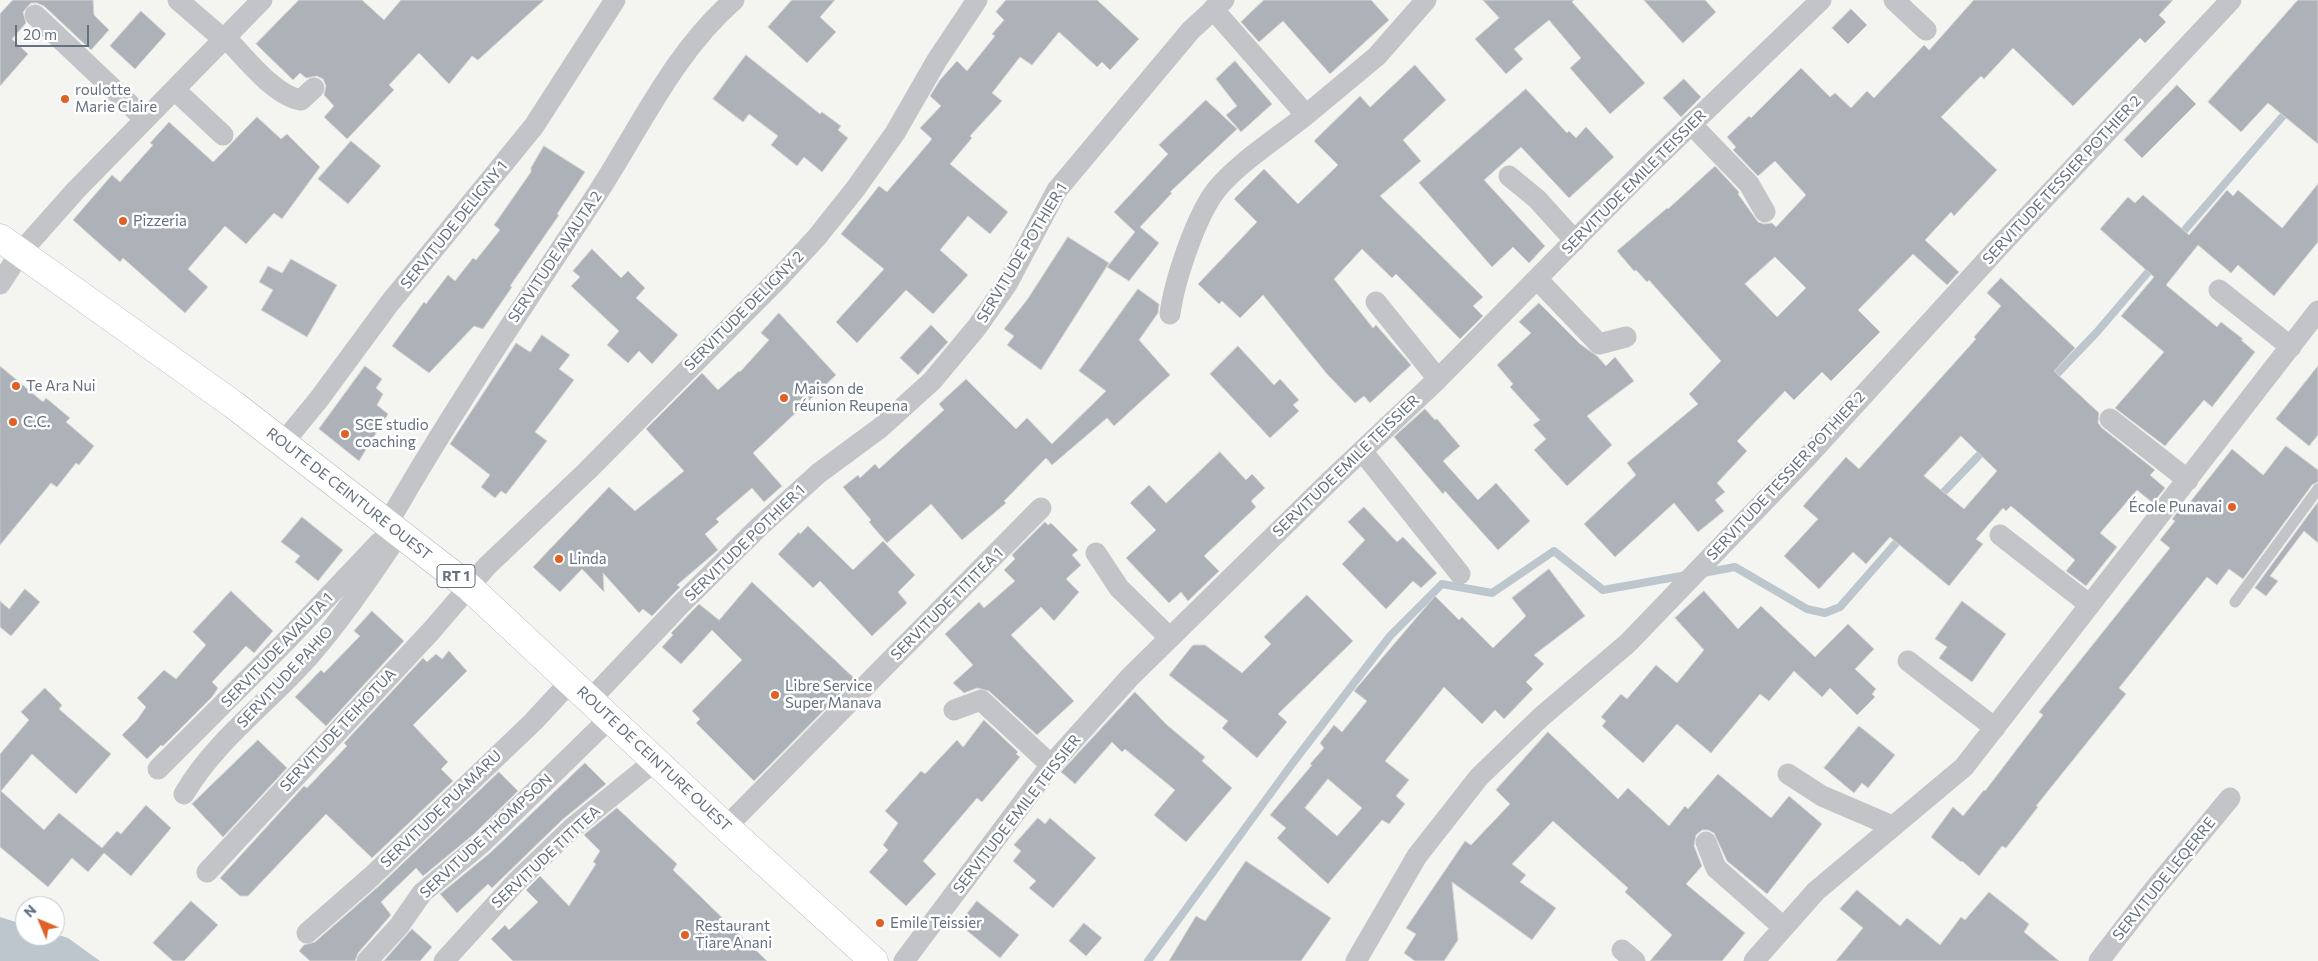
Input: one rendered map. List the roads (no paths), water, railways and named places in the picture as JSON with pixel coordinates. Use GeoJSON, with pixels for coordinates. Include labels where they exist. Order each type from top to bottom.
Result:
{"type":"FeatureCollection","features":[{"type":"Feature","properties":{"kind":"main road","name":"ROUTE DE CEINTURE OUEST"},"geometry":{"type":"LineString","coordinates":[[10,246],[283,442],[469,587],[726,827],[874,961]]}},
{"type":"Feature","properties":{"kind":"street"},"geometry":{"type":"LineString","coordinates":[[178,0],[224,38],[279,91],[290,98],[301,100],[314,88]]}},
{"type":"Feature","properties":{"kind":"street"},"geometry":{"type":"LineString","coordinates":[[0,284],[10,246],[76,190],[262,0]]}},
{"type":"Feature","properties":{"kind":"street","name":"SERVITUDE DELIGNY 1"},"geometry":{"type":"LineString","coordinates":[[283,442],[319,399],[389,304],[534,126],[615,0]]}},
{"type":"Feature","properties":{"kind":"street","name":"SERVITUDE AVAUTA 2"},"geometry":{"type":"LineString","coordinates":[[394,528],[431,449],[543,274],[596,196],[682,56],[712,19],[734,0]]}},
{"type":"Feature","properties":{"kind":"street","name":"SERVITUDE DELIGNY 2"},"geometry":{"type":"LineString","coordinates":[[469,587],[487,566],[586,472],[781,276],[817,237],[856,188],[895,133],[937,60],[977,0]]}},
{"type":"Feature","properties":{"kind":"street"},"geometry":{"type":"LineString","coordinates":[[1170,314],[1172,295],[1192,242],[1204,211],[1217,190],[1237,169],[1377,56],[1426,0]]}},
{"type":"Feature","properties":{"kind":"street","name":"SERVITUDE EMILE TEISSIER"},"geometry":{"type":"LineString","coordinates":[[904,961],[1051,765],[1130,676],[1438,379],[1691,124],[1820,0]]}},
{"type":"Feature","properties":{"kind":"street"},"geometry":{"type":"LineString","coordinates":[[1894,0],[1926,30]]}},
{"type":"Feature","properties":{"kind":"street","name":"SERVITUDE TESSIER POTHIER 2"},"geometry":{"type":"LineString","coordinates":[[1356,961],[1417,856],[1479,776],[1541,717],[1628,643],[1807,457],[1997,250],[2231,0]]}},
{"type":"Feature","properties":{"kind":"street"},"geometry":{"type":"LineString","coordinates":[[1219,5],[1306,115]]}},
{"type":"Feature","properties":{"kind":"street","name":"SERVITUDE POTHIER 1"},"geometry":{"type":"LineString","coordinates":[[581,690],[680,605],[759,527],[819,473],[880,428],[932,381],[977,327],[1007,284],[1057,190],[1191,30],[1219,5]]}},
{"type":"Feature","properties":{"kind":"street"},"geometry":{"type":"LineString","coordinates":[[35,15],[145,119]]}},
{"type":"Feature","properties":{"kind":"street"},"geometry":{"type":"LineString","coordinates":[[175,90],[223,135]]}},
{"type":"Feature","properties":{"kind":"street"},"geometry":{"type":"LineString","coordinates":[[1691,124],[1749,184],[1765,212]]}},
{"type":"Feature","properties":{"kind":"street"},"geometry":{"type":"LineString","coordinates":[[1509,176],[1537,199],[1575,241]]}},
{"type":"Feature","properties":{"kind":"street"},"geometry":{"type":"LineString","coordinates":[[1538,280],[1599,344],[1626,337]]}},
{"type":"Feature","properties":{"kind":"street"},"geometry":{"type":"LineString","coordinates":[[2219,290],[2291,347]]}},
{"type":"Feature","properties":{"kind":"street"},"geometry":{"type":"LineString","coordinates":[[1376,302],[1438,379]]}},
{"type":"Feature","properties":{"kind":"street"},"geometry":{"type":"LineString","coordinates":[[1754,961],[1816,891],[1964,767],[2318,312]]}},
{"type":"Feature","properties":{"kind":"street"},"geometry":{"type":"LineString","coordinates":[[2110,419],[2188,480]]}},
{"type":"Feature","properties":{"kind":"street"},"geometry":{"type":"LineString","coordinates":[[1362,451],[1460,574]]}},
{"type":"Feature","properties":{"kind":"street","name":"SERVITUDE TITITEA 1"},"geometry":{"type":"LineString","coordinates":[[726,827],[1041,508]]}},
{"type":"Feature","properties":{"kind":"street","name":"SERVITUDE AVAUTA 1"},"geometry":{"type":"LineString","coordinates":[[158,769],[288,640],[394,528]]}},
{"type":"Feature","properties":{"kind":"street","name":"SERVITUDE PAHIO"},"geometry":{"type":"LineString","coordinates":[[184,794],[197,772],[224,740],[312,653],[352,602],[394,528]]}},
{"type":"Feature","properties":{"kind":"street"},"geometry":{"type":"LineString","coordinates":[[2000,535],[2090,605]]}},
{"type":"Feature","properties":{"kind":"street"},"geometry":{"type":"LineString","coordinates":[[1096,553],[1119,588],[1169,637]]}},
{"type":"Feature","properties":{"kind":"street"},"geometry":{"type":"LineString","coordinates":[[1093,576],[1113,580]]}},
{"type":"Feature","properties":{"kind":"street","name":"SERVITUDE TEIHOTUA"},"geometry":{"type":"LineString","coordinates":[[207,872],[432,630],[469,587]]}},
{"type":"Feature","properties":{"kind":"street"},"geometry":{"type":"LineString","coordinates":[[1908,661],[1995,728]]}},
{"type":"Feature","properties":{"kind":"street","name":"SERVITUDE PUAMARU"},"geometry":{"type":"LineString","coordinates":[[307,933],[372,876],[533,722],[581,690]]}},
{"type":"Feature","properties":{"kind":"street"},"geometry":{"type":"LineString","coordinates":[[954,710],[981,700],[1051,765]]}},
{"type":"Feature","properties":{"kind":"street","name":"SERVITUDE THOMPSON"},"geometry":{"type":"LineString","coordinates":[[367,961],[398,926],[422,893],[482,843],[611,718]]}},
{"type":"Feature","properties":{"kind":"street","name":"SERVITUDE TITITEA"},"geometry":{"type":"LineString","coordinates":[[444,961],[524,874],[571,829],[656,760]]}},
{"type":"Feature","properties":{"kind":"street"},"geometry":{"type":"LineString","coordinates":[[1788,774],[1822,796],[1892,826]]}},
{"type":"Feature","properties":{"kind":"street","name":"SERVITUDE LEQERRE"},"geometry":{"type":"LineString","coordinates":[[2099,961],[2152,892],[2230,798]]}},
{"type":"Feature","properties":{"kind":"street"},"geometry":{"type":"LineString","coordinates":[[1706,842],[1716,868],[1783,927]]}},
{"type":"Feature","properties":{"kind":"lane"},"geometry":{"type":"LineString","coordinates":[[2235,602],[2318,490]]}},
{"type":"Feature","properties":{"kind":"waterway"},"geometry":{"type":"LineString","coordinates":[[2177,239],[2289,109]]}},
{"type":"Feature","properties":{"kind":"waterway"},"geometry":{"type":"LineString","coordinates":[[2051,380],[2097,332],[2155,264]]}},
{"type":"Feature","properties":{"kind":"waterway"},"geometry":{"type":"LineString","coordinates":[[1937,499],[1986,448]]}},
{"type":"Feature","properties":{"kind":"waterway"},"geometry":{"type":"LineString","coordinates":[[1703,573],[1735,567],[1807,609],[1825,613],[1840,607],[1903,535]]}},
{"type":"Feature","properties":{"kind":"waterway"},"geometry":{"type":"LineString","coordinates":[[1148,961],[1292,764],[1390,636],[1442,584],[1492,593],[1554,551],[1603,590],[1687,575]]}},
{"type":"Feature","properties":{"kind":"place","name":"roulotte Marie Claire"},"geometry":{"type":"Point","coordinates":[65,99]}},
{"type":"Feature","properties":{"kind":"place","name":"Pizzeria"},"geometry":{"type":"Point","coordinates":[123,221]}},
{"type":"Feature","properties":{"kind":"place","name":"Te Ara Nui"},"geometry":{"type":"Point","coordinates":[16,386]}},
{"type":"Feature","properties":{"kind":"place","name":"Maison de réunion Reupena"},"geometry":{"type":"Point","coordinates":[784,398]}},
{"type":"Feature","properties":{"kind":"place","name":"C.C."},"geometry":{"type":"Point","coordinates":[13,422]}},
{"type":"Feature","properties":{"kind":"place","name":"SCE studio coaching"},"geometry":{"type":"Point","coordinates":[345,434]}},
{"type":"Feature","properties":{"kind":"place","name":"École Punavai"},"geometry":{"type":"Point","coordinates":[2232,507]}},
{"type":"Feature","properties":{"kind":"place","name":"Linda"},"geometry":{"type":"Point","coordinates":[559,559]}},
{"type":"Feature","properties":{"kind":"place","name":"Libre Service Super Manava"},"geometry":{"type":"Point","coordinates":[775,695]}},
{"type":"Feature","properties":{"kind":"place","name":"Emile Teissier"},"geometry":{"type":"Point","coordinates":[880,923]}},
{"type":"Feature","properties":{"kind":"place","name":"Restaurant Tiare Anani"},"geometry":{"type":"Point","coordinates":[685,935]}}]}
